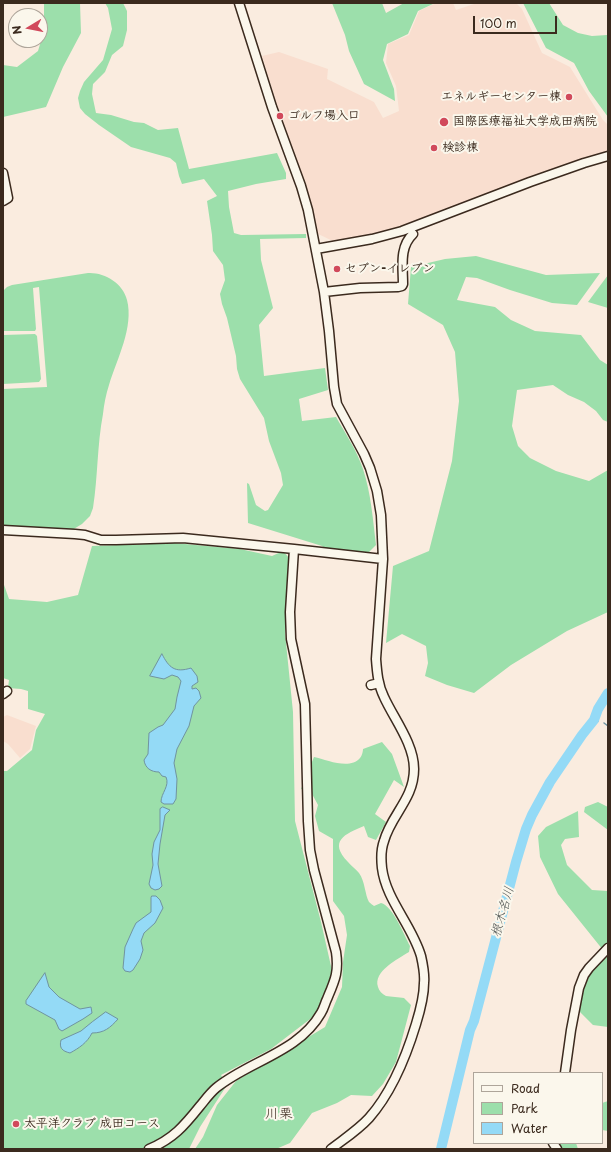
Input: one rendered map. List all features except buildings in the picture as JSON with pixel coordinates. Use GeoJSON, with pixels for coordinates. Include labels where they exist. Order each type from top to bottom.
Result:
{"type":"FeatureCollection","features":[{"type":"Feature","properties":{"kind":"street"},"geometry":{"type":"LineString","coordinates":[[239,3],[272,107],[301,186],[308,210],[324,292],[335,396],[341,412],[364,454],[373,478],[381,516],[383,559],[376,659],[377,673],[375,684],[384,697],[402,731],[409,748],[414,767],[414,774],[409,793],[384,840],[381,857],[385,884],[418,947],[421,957],[424,975],[421,1006],[411,1040],[387,1093],[369,1118],[331,1149]]}},
{"type":"Feature","properties":{"kind":"street"},"geometry":{"type":"LineString","coordinates":[[316,249],[372,239],[402,231],[530,182],[608,156]]}},
{"type":"Feature","properties":{"kind":"street"},"geometry":{"type":"LineString","coordinates":[[3,173],[8,198],[3,201]]}},
{"type":"Feature","properties":{"kind":"street"},"geometry":{"type":"LineString","coordinates":[[324,292],[360,288],[402,286],[403,252],[407,242],[413,234]]}},
{"type":"Feature","properties":{"kind":"street"},"geometry":{"type":"LineString","coordinates":[[3,530],[85,535],[101,540],[189,538],[383,559]]}},
{"type":"Feature","properties":{"kind":"street"},"geometry":{"type":"LineString","coordinates":[[149,1149],[161,1144],[177,1133],[213,1091],[223,1082],[286,1047],[298,1039],[311,1027],[321,1013],[337,975],[338,964],[336,952],[310,850],[305,704],[291,639],[290,612],[294,549]]}},
{"type":"Feature","properties":{"kind":"street"},"geometry":{"type":"LineString","coordinates":[[565,1072],[579,988],[589,968],[608,948]]}},
{"type":"Feature","properties":{"kind":"shaded area","name":"国際医療福祉大学成田病院"},"geometry":{"type":"Polygon","coordinates":[[[436,3],[453,3],[456,10],[477,3],[516,3],[522,9],[542,53],[570,67],[603,120],[608,125],[608,158],[606,152],[524,180],[403,227],[335,242],[316,233],[262,56],[279,52],[328,69],[327,79],[374,102],[383,118],[399,111],[396,86],[386,63],[388,44],[409,35],[419,11],[436,3]]]}},
{"type":"Feature","properties":{"kind":"shaded area"},"geometry":{"type":"Polygon","coordinates":[[[7,715],[36,726],[30,749],[20,758],[8,744],[3,741],[3,717],[7,715]]]}},
{"type":"Feature","properties":{"kind":"green space"},"geometry":{"type":"Polygon","coordinates":[[[44,3],[80,3],[81,33],[63,67],[46,107],[3,117],[3,65],[17,67],[38,51],[39,48],[48,48],[48,8],[44,8],[44,3]]]}},
{"type":"Feature","properties":{"kind":"green space"},"geometry":{"type":"Polygon","coordinates":[[[105,3],[123,3],[127,11],[127,30],[123,46],[112,55],[105,72],[93,84],[92,94],[96,113],[144,123],[158,130],[178,128],[189,169],[277,153],[286,173],[286,179],[228,191],[229,207],[234,233],[241,235],[306,234],[306,238],[260,239],[261,260],[273,308],[259,325],[264,376],[325,368],[328,390],[299,399],[302,421],[336,417],[361,462],[370,497],[376,545],[368,553],[325,549],[322,546],[248,523],[247,483],[249,484],[256,505],[265,511],[268,510],[283,485],[281,473],[269,441],[264,418],[240,379],[227,318],[222,304],[220,294],[225,280],[223,265],[213,251],[207,201],[217,196],[204,179],[182,184],[176,163],[170,158],[131,147],[99,125],[80,108],[78,98],[80,91],[84,82],[103,60],[112,29],[108,8],[105,3]]]}},
{"type":"Feature","properties":{"kind":"green space"},"geometry":{"type":"Polygon","coordinates":[[[332,3],[382,3],[386,13],[404,3],[435,3],[418,11],[408,34],[387,44],[383,60],[394,89],[395,101],[364,84],[349,51],[345,35],[332,3]]]}},
{"type":"Feature","properties":{"kind":"green space"},"geometry":{"type":"Polygon","coordinates":[[[523,3],[549,3],[563,25],[578,33],[592,36],[608,34],[608,117],[589,91],[574,63],[546,48],[523,3]]]}},
{"type":"Feature","properties":{"kind":"green space"},"geometry":{"type":"Polygon","coordinates":[[[476,256],[546,275],[600,273],[577,305],[552,303],[477,278],[466,277],[457,300],[495,307],[511,320],[535,331],[581,335],[600,360],[608,365],[608,422],[603,420],[596,411],[584,402],[568,395],[553,385],[517,390],[512,426],[518,446],[530,458],[556,471],[589,481],[608,470],[608,612],[567,631],[511,665],[474,693],[447,685],[425,676],[428,663],[426,646],[402,634],[386,643],[393,566],[429,551],[452,461],[459,401],[455,352],[443,325],[408,304],[411,267],[445,259],[476,256]]]}},
{"type":"Feature","properties":{"kind":"green space"},"geometry":{"type":"Polygon","coordinates":[[[88,273],[100,274],[117,284],[125,294],[129,310],[124,343],[108,388],[105,403],[93,508],[90,516],[82,524],[72,530],[3,527],[3,389],[47,387],[39,287],[33,288],[35,331],[3,331],[3,291],[12,285],[88,273]]]}},
{"type":"Feature","properties":{"kind":"green space"},"geometry":{"type":"Polygon","coordinates":[[[608,275],[608,308],[588,302],[608,275]]]}},
{"type":"Feature","properties":{"kind":"green space"},"geometry":{"type":"Polygon","coordinates":[[[35,334],[37,336],[41,379],[39,382],[3,384],[3,335],[35,334]]]}},
{"type":"Feature","properties":{"kind":"green space","name":"太平洋クラブ 成田コース"},"geometry":{"type":"Polygon","coordinates":[[[174,543],[240,549],[272,556],[283,551],[290,559],[285,633],[293,712],[295,821],[333,975],[318,1013],[271,1049],[221,1075],[227,1085],[200,1127],[189,1149],[3,1149],[3,771],[7,771],[32,750],[36,730],[45,714],[28,709],[28,691],[8,688],[9,680],[3,678],[3,582],[9,599],[47,602],[78,595],[92,546],[174,543]]]}},
{"type":"Feature","properties":{"kind":"green space"},"geometry":{"type":"Polygon","coordinates":[[[382,742],[392,754],[404,787],[394,780],[375,814],[386,822],[376,840],[368,837],[364,826],[345,835],[339,843],[339,849],[342,855],[361,876],[369,902],[374,906],[381,903],[390,909],[410,946],[409,952],[388,966],[379,976],[377,981],[378,988],[383,994],[386,996],[404,998],[411,1005],[396,1062],[383,1084],[372,1096],[351,1095],[337,1103],[312,1113],[290,1143],[276,1149],[195,1149],[203,1137],[217,1105],[236,1081],[325,1027],[342,987],[343,962],[347,935],[344,916],[333,901],[333,839],[319,831],[315,816],[318,805],[311,792],[301,789],[314,757],[344,764],[356,762],[362,755],[363,749],[382,742]]]}},
{"type":"Feature","properties":{"kind":"green space"},"geometry":{"type":"Polygon","coordinates":[[[598,802],[608,807],[608,830],[584,812],[585,807],[598,802]]]}},
{"type":"Feature","properties":{"kind":"green space"},"geometry":{"type":"Polygon","coordinates":[[[578,811],[579,837],[565,839],[561,845],[567,865],[592,890],[608,891],[608,945],[603,950],[558,894],[540,857],[538,836],[546,827],[578,811]]]}},
{"type":"Feature","properties":{"kind":"green space"},"geometry":{"type":"Polygon","coordinates":[[[608,954],[608,1027],[593,1025],[579,1011],[586,980],[608,954]]]}},
{"type":"Feature","properties":{"kind":"green space"},"geometry":{"type":"Polygon","coordinates":[[[608,1101],[608,1131],[603,1130],[603,1103],[608,1101]]]}},
{"type":"Feature","properties":{"kind":"green space"},"geometry":{"type":"Polygon","coordinates":[[[556,1144],[576,1144],[578,1149],[560,1149],[556,1144]]]}},
{"type":"Feature","properties":{"kind":"water"},"geometry":{"type":"Polygon","coordinates":[[[162,654],[167,663],[173,668],[181,670],[191,668],[197,676],[198,682],[192,686],[192,689],[196,688],[199,691],[201,698],[194,706],[189,726],[177,749],[174,763],[177,779],[176,799],[173,804],[164,804],[161,802],[167,783],[166,777],[162,776],[159,772],[149,769],[144,760],[148,754],[149,733],[163,725],[175,709],[181,681],[178,677],[172,675],[164,679],[150,676],[162,654]]]}},
{"type":"Feature","properties":{"kind":"water"},"geometry":{"type":"Polygon","coordinates":[[[163,807],[170,810],[165,815],[160,844],[158,864],[162,886],[155,890],[151,888],[149,884],[153,865],[152,854],[154,842],[160,830],[160,809],[163,807]]]}},
{"type":"Feature","properties":{"kind":"water"},"geometry":{"type":"Polygon","coordinates":[[[152,896],[156,896],[160,900],[163,908],[155,923],[144,933],[141,941],[143,950],[140,959],[133,970],[130,972],[125,971],[123,968],[125,947],[136,923],[151,912],[152,896]]]}},
{"type":"Feature","properties":{"kind":"water"},"geometry":{"type":"Polygon","coordinates":[[[45,973],[49,987],[59,997],[80,1009],[91,1007],[92,1013],[62,1031],[59,1029],[55,1020],[26,1004],[26,1001],[45,973]]]}},
{"type":"Feature","properties":{"kind":"water"},"geometry":{"type":"Polygon","coordinates":[[[106,1012],[118,1019],[103,1031],[92,1033],[88,1040],[70,1053],[62,1049],[60,1045],[61,1040],[81,1031],[106,1012]]]}},
{"type":"Feature","properties":{"kind":"waterway","name":"根木名川"},"geometry":{"type":"LineString","coordinates":[[441,1149],[470,1030],[474,1021],[526,829],[550,782],[594,720],[598,709],[608,693]]}},
{"type":"Feature","properties":{"kind":"waterway","name":"根木名川"},"geometry":{"type":"LineString","coordinates":[[594,720],[598,721]]}},
{"type":"Feature","properties":{"kind":"waterway"},"geometry":{"type":"LineString","coordinates":[[604,723],[608,726]]}},
{"type":"Feature","properties":{"kind":"place","name":"エネルギーセンター棟"},"geometry":{"type":"Point","coordinates":[569,97]}},
{"type":"Feature","properties":{"kind":"place","name":"ゴルフ場入口"},"geometry":{"type":"Point","coordinates":[280,116]}},
{"type":"Feature","properties":{"kind":"place","name":"国際医療福祉大学成田病院"},"geometry":{"type":"Point","coordinates":[444,122]}},
{"type":"Feature","properties":{"kind":"place","name":"検診棟"},"geometry":{"type":"Point","coordinates":[434,148]}},
{"type":"Feature","properties":{"kind":"place","name":"セブン-イレブン"},"geometry":{"type":"Point","coordinates":[337,269]}},
{"type":"Feature","properties":{"kind":"place","name":"太平洋クラブ 成田コース"},"geometry":{"type":"Point","coordinates":[16,1124]}},
{"type":"Feature","properties":{"kind":"district","name":"川栗"},"geometry":{"type":"Point","coordinates":[279,1114]}}]}
